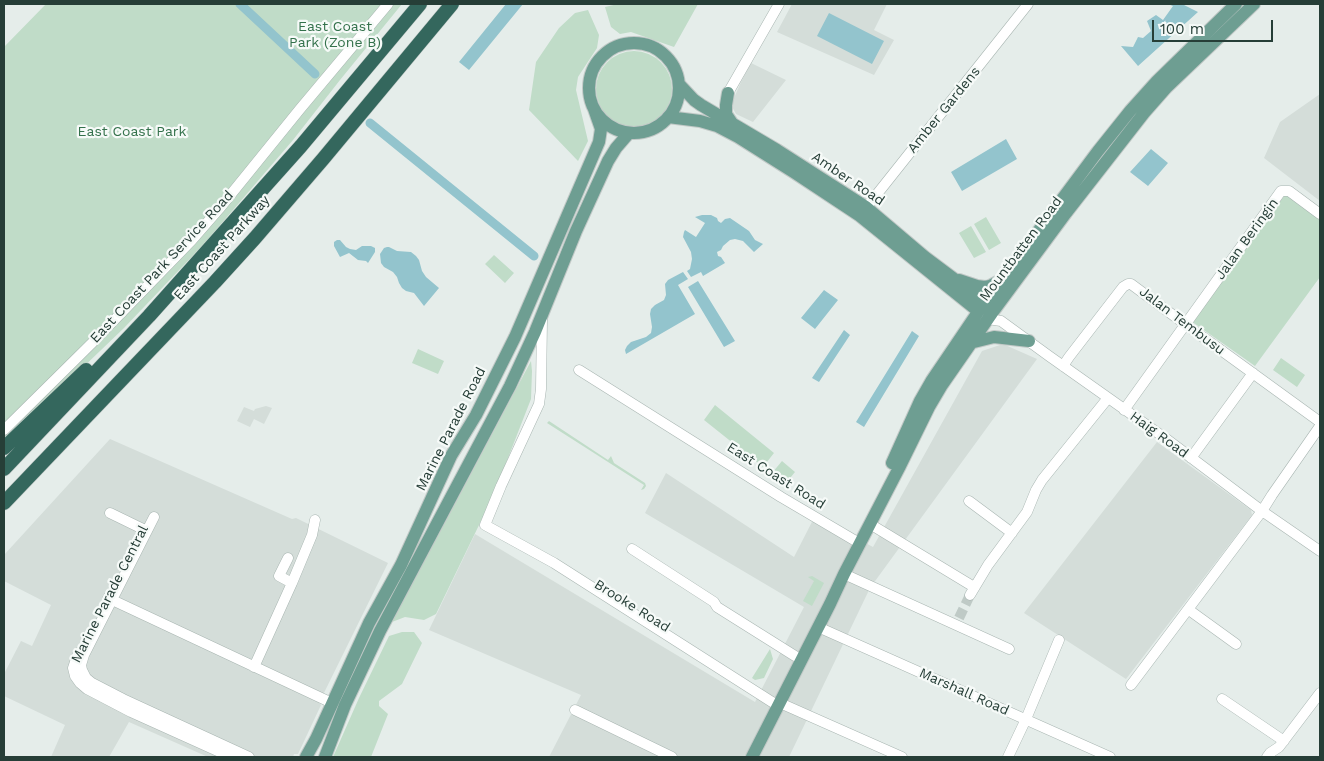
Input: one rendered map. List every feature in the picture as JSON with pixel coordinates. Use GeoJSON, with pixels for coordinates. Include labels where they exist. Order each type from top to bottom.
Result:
{"type":"FeatureCollection","features":[{"type":"Feature","properties":{"kind":"highway","name":"East Coast Parkway"},"geometry":{"type":"LineString","coordinates":[[4,469],[149,316],[301,146],[420,4]]}},
{"type":"Feature","properties":{"kind":"highway","name":"East Coast Parkway"},"geometry":{"type":"LineString","coordinates":[[4,503],[255,238],[452,4]]}},
{"type":"Feature","properties":{"kind":"highway"},"geometry":{"type":"LineString","coordinates":[[4,448],[120,338],[149,316]]}},
{"type":"Feature","properties":{"kind":"main road","name":"Mountbatten Road"},"geometry":{"type":"LineString","coordinates":[[856,543],[870,524],[929,407],[988,314],[1005,277],[1088,164],[1130,111],[1158,80],[1236,4]]}},
{"type":"Feature","properties":{"kind":"main road","name":"Mountbatten Road"},"geometry":{"type":"LineString","coordinates":[[856,543],[920,400],[932,380],[988,314],[1144,113],[1166,88],[1254,4]]}},
{"type":"Feature","properties":{"kind":"main road","name":"Amber Road"},"geometry":{"type":"LineString","coordinates":[[594,109],[590,96],[590,82],[593,70],[606,54],[624,45],[637,44],[650,47],[662,53],[671,63],[679,84],[694,100],[777,150],[925,257],[953,278],[988,314]]}},
{"type":"Feature","properties":{"kind":"main road"},"geometry":{"type":"LineString","coordinates":[[594,109],[602,120],[615,129],[629,133],[643,132],[657,127],[668,117],[675,107],[679,84]]}},
{"type":"Feature","properties":{"kind":"main road"},"geometry":{"type":"LineString","coordinates":[[705,107],[719,101],[728,93]]}},
{"type":"Feature","properties":{"kind":"main road"},"geometry":{"type":"LineString","coordinates":[[728,93],[726,114],[733,124]]}},
{"type":"Feature","properties":{"kind":"main road","name":"Marine Parade Road"},"geometry":{"type":"LineString","coordinates":[[306,756],[369,623],[402,565],[451,456],[476,415],[515,336],[599,142],[601,129],[594,109]]}},
{"type":"Feature","properties":{"kind":"main road","name":"Amber Road"},"geometry":{"type":"LineString","coordinates":[[668,117],[700,121],[717,126],[863,212],[988,314]]}},
{"type":"Feature","properties":{"kind":"main road"},"geometry":{"type":"LineString","coordinates":[[325,757],[345,705],[380,631],[495,417],[536,332],[576,231],[608,161],[629,133]]}},
{"type":"Feature","properties":{"kind":"main road"},"geometry":{"type":"LineString","coordinates":[[953,278],[985,287],[1005,277]]}},
{"type":"Feature","properties":{"kind":"main road"},"geometry":{"type":"LineString","coordinates":[[970,343],[994,337],[1029,341]]}},
{"type":"Feature","properties":{"kind":"main road"},"geometry":{"type":"LineString","coordinates":[[744,757],[818,627],[844,574],[856,543]]}},
{"type":"Feature","properties":{"kind":"main road"},"geometry":{"type":"LineString","coordinates":[[752,757],[797,653],[856,543]]}},
{"type":"Feature","properties":{"kind":"street","name":"East Coast Park Service Road"},"geometry":{"type":"LineString","coordinates":[[4,430],[192,240],[388,4]]}},
{"type":"Feature","properties":{"kind":"street"},"geometry":{"type":"LineString","coordinates":[[728,93],[779,4]]}},
{"type":"Feature","properties":{"kind":"street","name":"Amber Gardens"},"geometry":{"type":"LineString","coordinates":[[863,212],[1028,4]]}},
{"type":"Feature","properties":{"kind":"street","name":"Jalan Beringin"},"geometry":{"type":"LineString","coordinates":[[1124,410],[1281,191],[1289,190],[1320,214]]}},
{"type":"Feature","properties":{"kind":"street","name":"Jalan Tembusu"},"geometry":{"type":"LineString","coordinates":[[1063,366],[1123,287],[1128,284],[1134,285],[1320,422]]}},
{"type":"Feature","properties":{"kind":"street","name":"Haig Road"},"geometry":{"type":"LineString","coordinates":[[988,314],[1029,341],[1262,511],[1319,548]]}},
{"type":"Feature","properties":{"kind":"street","name":"Brooke Road"},"geometry":{"type":"LineString","coordinates":[[542,316],[539,404],[486,522],[776,700],[902,757]]}},
{"type":"Feature","properties":{"kind":"street","name":"East Coast Road"},"geometry":{"type":"LineString","coordinates":[[579,370],[856,543]]}},
{"type":"Feature","properties":{"kind":"street"},"geometry":{"type":"LineString","coordinates":[[1191,458],[1253,373]]}},
{"type":"Feature","properties":{"kind":"street"},"geometry":{"type":"LineString","coordinates":[[870,524],[972,591],[988,565],[1027,512],[1042,480],[1108,398]]}},
{"type":"Feature","properties":{"kind":"street"},"geometry":{"type":"LineString","coordinates":[[1131,685],[1262,511],[1320,426]]}},
{"type":"Feature","properties":{"kind":"street"},"geometry":{"type":"LineString","coordinates":[[968,501],[1012,534]]}},
{"type":"Feature","properties":{"kind":"street"},"geometry":{"type":"LineString","coordinates":[[110,513],[145,530]]}},
{"type":"Feature","properties":{"kind":"street","name":"Marine Parade Central"},"geometry":{"type":"LineString","coordinates":[[152,516],[110,599],[84,656],[81,665],[82,670],[86,678],[92,683],[249,757]]}},
{"type":"Feature","properties":{"kind":"street"},"geometry":{"type":"LineString","coordinates":[[254,667],[312,535],[315,520]]}},
{"type":"Feature","properties":{"kind":"street"},"geometry":{"type":"LineString","coordinates":[[632,549],[714,602],[720,602],[762,632],[797,653]]}},
{"type":"Feature","properties":{"kind":"street"},"geometry":{"type":"LineString","coordinates":[[288,558],[279,576],[292,582]]}},
{"type":"Feature","properties":{"kind":"street"},"geometry":{"type":"LineString","coordinates":[[844,574],[957,621],[1009,649]]}},
{"type":"Feature","properties":{"kind":"street"},"geometry":{"type":"LineString","coordinates":[[110,599],[332,703]]}},
{"type":"Feature","properties":{"kind":"street","name":"Marine Parade Central"},"geometry":{"type":"LineString","coordinates":[[110,599],[77,656],[73,668],[75,676],[80,683],[131,712],[232,757]]}},
{"type":"Feature","properties":{"kind":"street"},"geometry":{"type":"LineString","coordinates":[[1189,610],[1236,644]]}},
{"type":"Feature","properties":{"kind":"street","name":"Marshall Road"},"geometry":{"type":"LineString","coordinates":[[818,627],[1110,757]]}},
{"type":"Feature","properties":{"kind":"street"},"geometry":{"type":"LineString","coordinates":[[1008,757],[1059,640]]}},
{"type":"Feature","properties":{"kind":"street"},"geometry":{"type":"LineString","coordinates":[[1267,757],[1270,753],[1281,748],[1320,693]]}},
{"type":"Feature","properties":{"kind":"street"},"geometry":{"type":"LineString","coordinates":[[1222,699],[1281,748]]}},
{"type":"Feature","properties":{"kind":"street"},"geometry":{"type":"LineString","coordinates":[[575,710],[672,757]]}},
{"type":"Feature","properties":{"kind":"shaded area"},"geometry":{"type":"Polygon","coordinates":[[[792,4],[887,4],[874,30],[894,40],[874,75],[777,32],[792,4]]]}},
{"type":"Feature","properties":{"kind":"shaded area"},"geometry":{"type":"Polygon","coordinates":[[[751,63],[786,80],[753,122],[736,114],[731,105],[751,63]]]}},
{"type":"Feature","properties":{"kind":"shaded area"},"geometry":{"type":"Polygon","coordinates":[[[1320,94],[1320,201],[1264,158],[1280,122],[1320,94]]]}},
{"type":"Feature","properties":{"kind":"shaded area"},"geometry":{"type":"Polygon","coordinates":[[[1003,344],[1037,359],[870,588],[789,757],[549,757],[581,695],[429,630],[475,534],[755,702],[804,607],[645,513],[666,473],[794,557],[815,516],[873,547],[982,351],[1003,344]]]}},
{"type":"Feature","properties":{"kind":"shaded area"},"geometry":{"type":"Polygon","coordinates":[[[266,406],[272,408],[264,424],[254,419],[250,427],[237,421],[244,407],[254,411],[266,406]]]}},
{"type":"Feature","properties":{"kind":"shaded area"},"geometry":{"type":"Polygon","coordinates":[[[110,439],[292,519],[296,518],[388,563],[319,703],[321,705],[298,754],[294,754],[293,757],[208,757],[129,722],[109,757],[51,757],[65,725],[4,696],[4,674],[21,641],[32,646],[51,605],[4,581],[4,555],[110,439]]]}},
{"type":"Feature","properties":{"kind":"shaded area"},"geometry":{"type":"Polygon","coordinates":[[[1157,442],[1251,510],[1252,515],[1126,679],[1024,613],[1157,442]]]}},
{"type":"Feature","properties":{"kind":"green space","name":"East Coast Park"},"geometry":{"type":"Polygon","coordinates":[[[46,4],[402,4],[293,140],[203,245],[124,328],[4,443],[4,47],[46,4]]]}},
{"type":"Feature","properties":{"kind":"green space"},"geometry":{"type":"Polygon","coordinates":[[[618,4],[698,4],[674,47],[631,32],[620,34],[611,27],[605,7],[618,4]]]}},
{"type":"Feature","properties":{"kind":"green space"},"geometry":{"type":"Polygon","coordinates":[[[588,10],[599,35],[597,48],[578,77],[576,90],[588,141],[578,161],[529,110],[536,62],[559,28],[575,13],[588,10]]]}},
{"type":"Feature","properties":{"kind":"green space"},"geometry":{"type":"Polygon","coordinates":[[[634,51],[648,54],[661,62],[669,75],[672,89],[669,103],[661,116],[648,124],[634,127],[620,124],[607,116],[599,103],[596,89],[599,75],[607,62],[620,54],[634,51]]]}},
{"type":"Feature","properties":{"kind":"green space"},"geometry":{"type":"Polygon","coordinates":[[[1287,192],[1320,218],[1320,277],[1255,366],[1191,321],[1287,192]]]}},
{"type":"Feature","properties":{"kind":"green space"},"geometry":{"type":"Polygon","coordinates":[[[986,217],[1001,243],[989,250],[974,224],[986,217]]]}},
{"type":"Feature","properties":{"kind":"green space"},"geometry":{"type":"Polygon","coordinates":[[[971,226],[986,252],[974,258],[959,233],[971,226]]]}},
{"type":"Feature","properties":{"kind":"green space"},"geometry":{"type":"Polygon","coordinates":[[[494,255],[514,273],[505,283],[485,264],[494,255]]]}},
{"type":"Feature","properties":{"kind":"green space"},"geometry":{"type":"Polygon","coordinates":[[[418,349],[444,361],[438,374],[412,363],[418,349]]]}},
{"type":"Feature","properties":{"kind":"green space"},"geometry":{"type":"Polygon","coordinates":[[[1281,358],[1305,375],[1297,387],[1273,370],[1281,358]]]}},
{"type":"Feature","properties":{"kind":"green space"},"geometry":{"type":"Polygon","coordinates":[[[531,361],[531,399],[494,494],[436,614],[424,620],[405,617],[392,622],[531,361]]]}},
{"type":"Feature","properties":{"kind":"green space"},"geometry":{"type":"Polygon","coordinates":[[[715,405],[774,453],[763,467],[704,420],[715,405]]]}},
{"type":"Feature","properties":{"kind":"green space"},"geometry":{"type":"Polygon","coordinates":[[[549,421],[608,460],[611,456],[614,463],[645,483],[644,489],[641,490],[644,485],[547,423],[549,421]]]}},
{"type":"Feature","properties":{"kind":"green space"},"geometry":{"type":"Polygon","coordinates":[[[782,461],[795,472],[786,483],[772,473],[782,461]]]}},
{"type":"Feature","properties":{"kind":"green space"},"geometry":{"type":"Polygon","coordinates":[[[812,576],[824,583],[812,606],[803,601],[814,581],[808,577],[812,576]]]}},
{"type":"Feature","properties":{"kind":"green space"},"geometry":{"type":"Polygon","coordinates":[[[402,632],[414,632],[422,643],[402,684],[379,701],[379,706],[388,714],[371,757],[333,757],[389,636],[402,632]]]}},
{"type":"Feature","properties":{"kind":"green space"},"geometry":{"type":"Polygon","coordinates":[[[770,649],[773,659],[764,678],[755,680],[752,678],[770,649]]]}},
{"type":"Feature","properties":{"kind":"water"},"geometry":{"type":"Polygon","coordinates":[[[506,4],[523,4],[469,70],[459,62],[506,4]]]}},
{"type":"Feature","properties":{"kind":"water"},"geometry":{"type":"Polygon","coordinates":[[[1168,4],[1184,4],[1198,12],[1138,66],[1121,46],[1133,47],[1138,37],[1143,38],[1151,31],[1147,21],[1156,15],[1163,20],[1173,6],[1168,4]]]}},
{"type":"Feature","properties":{"kind":"water"},"geometry":{"type":"Polygon","coordinates":[[[829,13],[884,41],[872,64],[817,36],[829,13]]]}},
{"type":"Feature","properties":{"kind":"water"},"geometry":{"type":"Polygon","coordinates":[[[1006,139],[1017,159],[962,191],[951,172],[1006,139]]]}},
{"type":"Feature","properties":{"kind":"water"},"geometry":{"type":"Polygon","coordinates":[[[1151,149],[1168,163],[1148,186],[1130,172],[1151,149]]]}},
{"type":"Feature","properties":{"kind":"water"},"geometry":{"type":"Polygon","coordinates":[[[711,215],[721,223],[725,219],[730,218],[749,231],[755,240],[763,244],[754,252],[743,241],[730,240],[717,252],[718,256],[725,263],[703,276],[701,272],[691,277],[687,271],[690,269],[691,252],[683,237],[685,230],[696,237],[705,223],[695,217],[711,215]]]}},
{"type":"Feature","properties":{"kind":"water"},"geometry":{"type":"Polygon","coordinates":[[[340,240],[350,249],[356,250],[362,246],[371,246],[375,248],[375,252],[368,263],[358,260],[349,253],[340,257],[334,246],[334,242],[340,240]]]}},
{"type":"Feature","properties":{"kind":"water"},"geometry":{"type":"Polygon","coordinates":[[[387,247],[397,251],[411,252],[419,260],[426,277],[439,288],[424,306],[414,293],[402,288],[393,272],[381,263],[380,254],[387,247]]]}},
{"type":"Feature","properties":{"kind":"water"},"geometry":{"type":"Polygon","coordinates":[[[683,272],[688,279],[678,285],[695,314],[626,354],[625,350],[631,342],[646,337],[651,333],[651,309],[664,300],[666,295],[665,284],[668,280],[683,272]]]}},
{"type":"Feature","properties":{"kind":"water"},"geometry":{"type":"Polygon","coordinates":[[[698,281],[735,341],[724,347],[688,287],[698,281]]]}},
{"type":"Feature","properties":{"kind":"water"},"geometry":{"type":"Polygon","coordinates":[[[824,290],[838,300],[815,329],[801,318],[824,290]]]}},
{"type":"Feature","properties":{"kind":"water"},"geometry":{"type":"Polygon","coordinates":[[[844,330],[850,335],[819,382],[812,378],[844,330]]]}},
{"type":"Feature","properties":{"kind":"water"},"geometry":{"type":"Polygon","coordinates":[[[912,331],[919,336],[864,427],[856,422],[912,331]]]}},
{"type":"Feature","properties":{"kind":"waterway"},"geometry":{"type":"LineString","coordinates":[[240,4],[315,74]]}},
{"type":"Feature","properties":{"kind":"waterway"},"geometry":{"type":"LineString","coordinates":[[370,123],[534,256]]}},
{"type":"Feature","properties":{"kind":"tunnel"},"geometry":{"type":"LineString","coordinates":[[959,618],[970,595]]}},
{"type":"Feature","properties":{"kind":"park label","name":"East Coast Park (Zone B)"},"geometry":{"type":"Point","coordinates":[335,36]}}]}
